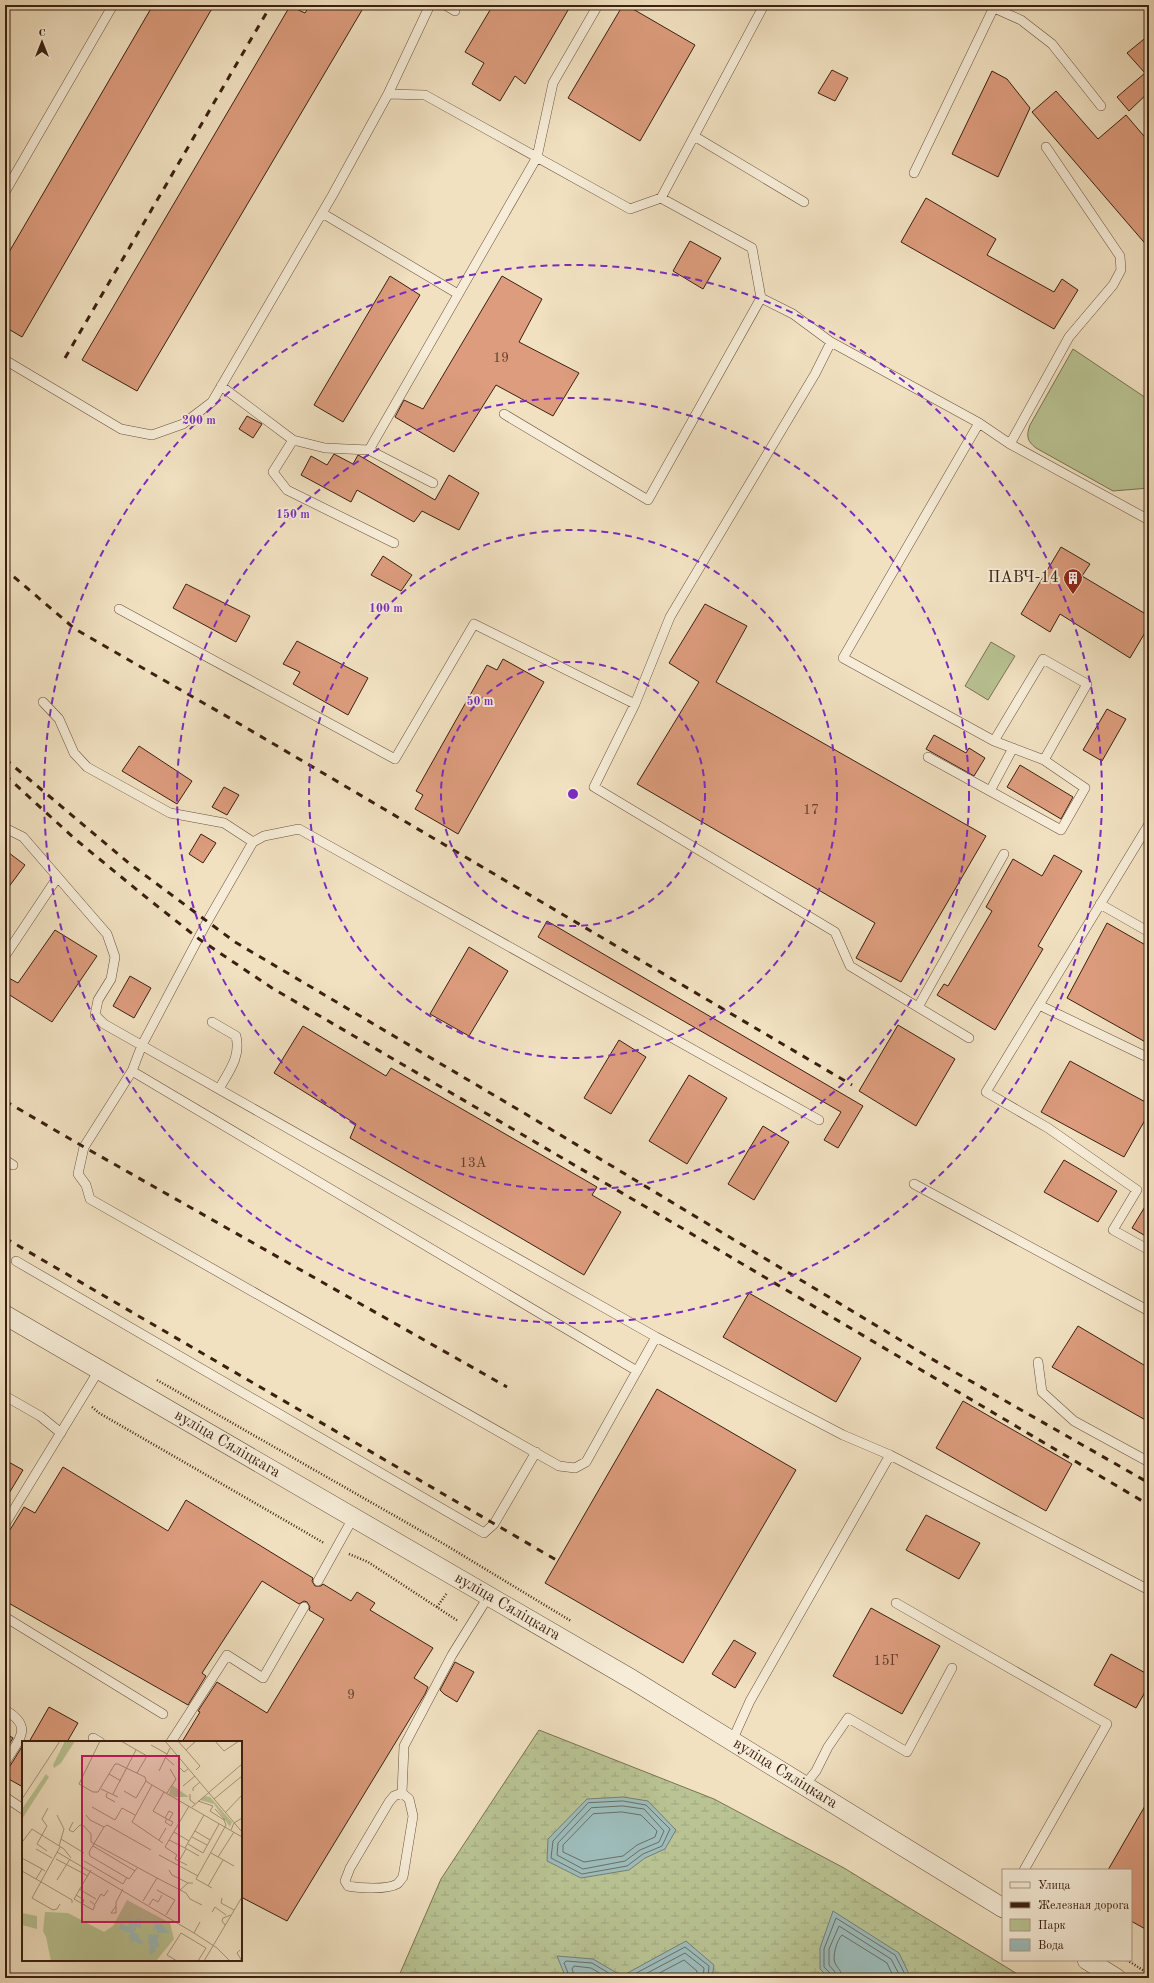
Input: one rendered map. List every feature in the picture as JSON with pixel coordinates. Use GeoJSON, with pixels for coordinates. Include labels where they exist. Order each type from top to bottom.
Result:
{"type":"FeatureCollection","features":[{"type":"Feature","properties":{"kind":"street","name":"вуліца Сяліцкага"},"geometry":{"type":"LineString","coordinates":[[5,1316],[633,1680],[1002,1907]]}},
{"type":"Feature","properties":{"kind":"street"},"geometry":{"type":"LineString","coordinates":[[1089,1961],[1116,1978]]}},
{"type":"Feature","properties":{"kind":"lane"},"geometry":{"type":"LineString","coordinates":[[5,192],[113,5]]}},
{"type":"Feature","properties":{"kind":"lane"},"geometry":{"type":"LineString","coordinates":[[5,360],[121,429],[152,435],[183,424],[212,402],[322,213],[388,94],[430,5]]}},
{"type":"Feature","properties":{"kind":"lane"},"geometry":{"type":"LineString","coordinates":[[446,5],[455,11]]}},
{"type":"Feature","properties":{"kind":"lane"},"geometry":{"type":"LineString","coordinates":[[369,450],[537,157],[553,82],[598,5]]}},
{"type":"Feature","properties":{"kind":"lane"},"geometry":{"type":"LineString","coordinates":[[388,94],[425,95],[630,209],[661,198],[764,5]]}},
{"type":"Feature","properties":{"kind":"lane"},"geometry":{"type":"LineString","coordinates":[[1146,5],[1149,8]]}},
{"type":"Feature","properties":{"kind":"lane"},"geometry":{"type":"LineString","coordinates":[[914,173],[994,6],[1021,20],[1052,44],[1101,106]]}},
{"type":"Feature","properties":{"kind":"lane"},"geometry":{"type":"LineString","coordinates":[[694,136],[804,202]]}},
{"type":"Feature","properties":{"kind":"lane"},"geometry":{"type":"LineString","coordinates":[[1010,444],[1069,337],[1113,285],[1120,270],[1120,256],[1046,147]]}},
{"type":"Feature","properties":{"kind":"lane"},"geometry":{"type":"LineString","coordinates":[[504,414],[648,500],[761,298],[752,248],[661,198]]}},
{"type":"Feature","properties":{"kind":"lane"},"geometry":{"type":"LineString","coordinates":[[322,213],[458,294]]}},
{"type":"Feature","properties":{"kind":"lane"},"geometry":{"type":"LineString","coordinates":[[761,298],[793,314],[831,342],[979,423],[1010,444],[1149,520]]}},
{"type":"Feature","properties":{"kind":"lane"},"geometry":{"type":"LineString","coordinates":[[831,342],[815,374],[670,617],[635,704],[594,787],[835,932],[850,966],[969,1038]]}},
{"type":"Feature","properties":{"kind":"lane"},"geometry":{"type":"LineString","coordinates":[[221,386],[293,440],[325,448],[369,450],[432,483]]}},
{"type":"Feature","properties":{"kind":"lane"},"geometry":{"type":"LineString","coordinates":[[928,757],[1061,830],[1085,788],[1044,760],[994,741],[843,658],[979,423]]}},
{"type":"Feature","properties":{"kind":"lane"},"geometry":{"type":"LineString","coordinates":[[293,440],[273,472],[287,490],[394,543]]}},
{"type":"Feature","properties":{"kind":"lane"},"geometry":{"type":"LineString","coordinates":[[119,609],[395,759],[474,624],[635,704]]}},
{"type":"Feature","properties":{"kind":"lane"},"geometry":{"type":"LineString","coordinates":[[994,741],[1043,659],[1087,684],[1044,760]]}},
{"type":"Feature","properties":{"kind":"lane"},"geometry":{"type":"LineString","coordinates":[[43,702],[59,719],[74,753],[88,767],[170,813],[224,823],[253,842]]}},
{"type":"Feature","properties":{"kind":"lane"},"geometry":{"type":"LineString","coordinates":[[990,791],[1013,748]]}},
{"type":"Feature","properties":{"kind":"lane"},"geometry":{"type":"LineString","coordinates":[[1149,824],[986,1092],[1048,1128],[1137,1190],[1112,1230],[1149,1250]]}},
{"type":"Feature","properties":{"kind":"lane"},"geometry":{"type":"LineString","coordinates":[[5,828],[23,837],[57,878],[108,934],[115,957],[111,979],[98,1000],[95,1015],[104,1024],[656,1337],[842,1436],[890,1455],[1149,1590]]}},
{"type":"Feature","properties":{"kind":"lane"},"geometry":{"type":"LineString","coordinates":[[656,1337],[586,1462],[575,1468],[559,1466],[90,1199],[86,1185],[78,1174],[84,1148],[132,1071],[142,1045],[207,922],[253,842],[264,836],[299,829],[819,1120]]}},
{"type":"Feature","properties":{"kind":"lane"},"geometry":{"type":"LineString","coordinates":[[918,1007],[1004,854]]}},
{"type":"Feature","properties":{"kind":"lane"},"geometry":{"type":"LineString","coordinates":[[5,956],[57,878]]}},
{"type":"Feature","properties":{"kind":"lane"},"geometry":{"type":"LineString","coordinates":[[1100,904],[1149,932]]}},
{"type":"Feature","properties":{"kind":"lane"},"geometry":{"type":"LineString","coordinates":[[1038,1005],[1149,1058]]}},
{"type":"Feature","properties":{"kind":"lane"},"geometry":{"type":"LineString","coordinates":[[212,1022],[236,1036],[238,1043],[238,1054],[219,1089]]}},
{"type":"Feature","properties":{"kind":"lane"},"geometry":{"type":"LineString","coordinates":[[132,1071],[637,1371]]}},
{"type":"Feature","properties":{"kind":"lane"},"geometry":{"type":"LineString","coordinates":[[914,1184],[1149,1310]]}},
{"type":"Feature","properties":{"kind":"lane"},"geometry":{"type":"LineString","coordinates":[[16,1261],[484,1533],[494,1524],[536,1452]]}},
{"type":"Feature","properties":{"kind":"lane"},"geometry":{"type":"LineString","coordinates":[[1038,1362],[1042,1392],[1074,1421],[1149,1462]]}},
{"type":"Feature","properties":{"kind":"lane"},"geometry":{"type":"LineString","coordinates":[[5,1524],[99,1370]]}},
{"type":"Feature","properties":{"kind":"lane"},"geometry":{"type":"LineString","coordinates":[[5,1396],[40,1416],[61,1432]]}},
{"type":"Feature","properties":{"kind":"lane"},"geometry":{"type":"LineString","coordinates":[[732,1741],[750,1701],[890,1455]]}},
{"type":"Feature","properties":{"kind":"lane"},"geometry":{"type":"LineString","coordinates":[[318,1581],[353,1518]]}},
{"type":"Feature","properties":{"kind":"lane"},"geometry":{"type":"LineString","coordinates":[[402,1793],[404,1746],[452,1655],[488,1597]]}},
{"type":"Feature","properties":{"kind":"lane"},"geometry":{"type":"LineString","coordinates":[[896,1603],[1107,1724],[1025,1869]]}},
{"type":"Feature","properties":{"kind":"lane"},"geometry":{"type":"LineString","coordinates":[[173,1741],[227,1655],[263,1678],[304,1607]]}},
{"type":"Feature","properties":{"kind":"lane"},"geometry":{"type":"LineString","coordinates":[[5,1617],[163,1714]]}},
{"type":"Feature","properties":{"kind":"lane"},"geometry":{"type":"LineString","coordinates":[[804,1786],[816,1771],[828,1747],[848,1718],[907,1752],[952,1668]]}},
{"type":"Feature","properties":{"kind":"lane"},"geometry":{"type":"LineString","coordinates":[[5,1710],[17,1717],[21,1724],[22,1733],[5,1763]]}},
{"type":"Feature","properties":{"kind":"lane"},"geometry":{"type":"LineString","coordinates":[[402,1793],[409,1799],[413,1816],[403,1877],[398,1884],[391,1886],[358,1888],[348,1886],[345,1881],[350,1868],[389,1802],[394,1796],[402,1793]]}},
{"type":"Feature","properties":{"kind":"lane"},"geometry":{"type":"LineString","coordinates":[[5,1797],[22,1808]]}},
{"type":"Feature","properties":{"kind":"path"},"geometry":{"type":"LineString","coordinates":[[81,1399],[99,1413],[336,1548],[368,1562],[468,1628]]}},
{"type":"Feature","properties":{"kind":"path"},"geometry":{"type":"LineString","coordinates":[[1128,1961],[1149,1974]]}},
{"type":"Feature","properties":{"kind":"green space"},"geometry":{"type":"Polygon","coordinates":[[[1073,349],[1149,400],[1149,488],[1113,491],[1036,448],[1029,441],[1028,432],[1030,425],[1073,349]]]}},
{"type":"Feature","properties":{"kind":"green space"},"geometry":{"type":"Polygon","coordinates":[[[991,642],[1015,656],[988,700],[965,686],[991,642]]]}},
{"type":"Feature","properties":{"kind":"green space"},"geometry":{"type":"Polygon","coordinates":[[[539,1730],[714,1799],[844,1868],[1024,1978],[398,1978],[441,1879],[539,1730]]]}},
{"type":"Feature","properties":{"kind":"water"},"geometry":{"type":"Polygon","coordinates":[[[623,1797],[648,1801],[676,1830],[665,1849],[645,1858],[629,1870],[581,1878],[547,1861],[548,1839],[587,1799],[623,1797]]]}},
{"type":"Feature","properties":{"kind":"water"},"geometry":{"type":"Polygon","coordinates":[[[833,1911],[899,1953],[911,1978],[829,1978],[820,1969],[820,1948],[833,1911]]]}},
{"type":"Feature","properties":{"kind":"water"},"geometry":{"type":"Polygon","coordinates":[[[686,1941],[714,1965],[712,1978],[566,1978],[557,1956],[593,1959],[622,1976],[686,1941]]]}},
{"type":"Feature","properties":{"kind":"building"},"geometry":{"type":"Polygon","coordinates":[[[153,5],[214,5],[22,337],[5,327],[5,259],[153,5]]]}},
{"type":"Feature","properties":{"kind":"building"},"geometry":{"type":"Polygon","coordinates":[[[310,5],[365,5],[137,391],[82,360],[290,6],[305,13],[310,5]]]}},
{"type":"Feature","properties":{"kind":"building"},"geometry":{"type":"Polygon","coordinates":[[[493,5],[571,5],[525,84],[515,76],[500,101],[472,84],[484,63],[465,52],[493,5]]]}},
{"type":"Feature","properties":{"kind":"building"},"geometry":{"type":"Polygon","coordinates":[[[623,5],[626,5],[695,45],[640,141],[568,98],[623,5]]]}},
{"type":"Feature","properties":{"kind":"building"},"geometry":{"type":"Polygon","coordinates":[[[1149,35],[1149,92],[1129,111],[1117,97],[1145,73],[1127,53],[1149,35]]]}},
{"type":"Feature","properties":{"kind":"building"},"geometry":{"type":"Polygon","coordinates":[[[832,70],[848,78],[835,101],[818,93],[832,70]]]}},
{"type":"Feature","properties":{"kind":"building"},"geometry":{"type":"Polygon","coordinates":[[[992,71],[1007,79],[1030,108],[998,177],[952,154],[992,71]]]}},
{"type":"Feature","properties":{"kind":"building"},"geometry":{"type":"Polygon","coordinates":[[[1056,91],[1098,139],[1126,115],[1149,142],[1149,248],[1032,112],[1056,91]]]}},
{"type":"Feature","properties":{"kind":"building"},"geometry":{"type":"Polygon","coordinates":[[[926,198],[996,239],[987,255],[1054,292],[1062,279],[1078,290],[1054,329],[901,242],[926,198]]]}},
{"type":"Feature","properties":{"kind":"building"},"geometry":{"type":"Polygon","coordinates":[[[690,241],[721,258],[703,289],[673,271],[690,241]]]}},
{"type":"Feature","properties":{"kind":"building"},"geometry":{"type":"Polygon","coordinates":[[[390,276],[420,295],[343,422],[314,405],[390,276]]]}},
{"type":"Feature","properties":{"kind":"building"},"geometry":{"type":"Polygon","coordinates":[[[502,276],[542,299],[519,342],[579,373],[553,416],[496,385],[454,452],[395,417],[404,400],[423,409],[502,276]]]}},
{"type":"Feature","properties":{"kind":"building"},"geometry":{"type":"Polygon","coordinates":[[[247,416],[262,424],[253,438],[239,429],[247,416]]]}},
{"type":"Feature","properties":{"kind":"building"},"geometry":{"type":"Polygon","coordinates":[[[334,454],[353,464],[358,455],[435,500],[449,475],[479,493],[459,530],[422,511],[414,522],[357,490],[351,502],[301,475],[311,456],[327,465],[334,454]]]}},
{"type":"Feature","properties":{"kind":"building","name":"ПАВЧ-14"},"geometry":{"type":"Polygon","coordinates":[[[1061,547],[1090,564],[1082,576],[1149,616],[1149,626],[1130,658],[1060,614],[1050,632],[1021,614],[1061,547]]]}},
{"type":"Feature","properties":{"kind":"building"},"geometry":{"type":"Polygon","coordinates":[[[383,556],[412,575],[401,591],[371,575],[383,556]]]}},
{"type":"Feature","properties":{"kind":"building"},"geometry":{"type":"Polygon","coordinates":[[[186,584],[250,616],[236,642],[173,608],[186,584]]]}},
{"type":"Feature","properties":{"kind":"building"},"geometry":{"type":"Polygon","coordinates":[[[705,604],[747,626],[716,682],[986,836],[901,982],[856,958],[875,923],[637,784],[699,682],[669,663],[705,604]]]}},
{"type":"Feature","properties":{"kind":"building"},"geometry":{"type":"Polygon","coordinates":[[[297,641],[368,678],[348,715],[293,684],[300,672],[283,664],[297,641]]]}},
{"type":"Feature","properties":{"kind":"building"},"geometry":{"type":"Polygon","coordinates":[[[503,659],[544,682],[458,834],[415,809],[423,795],[416,791],[487,665],[497,670],[503,659]]]}},
{"type":"Feature","properties":{"kind":"building"},"geometry":{"type":"Polygon","coordinates":[[[1107,709],[1126,719],[1102,761],[1083,750],[1107,709]]]}},
{"type":"Feature","properties":{"kind":"building"},"geometry":{"type":"Polygon","coordinates":[[[934,735],[966,753],[969,748],[985,758],[974,776],[926,749],[934,735]]]}},
{"type":"Feature","properties":{"kind":"building"},"geometry":{"type":"Polygon","coordinates":[[[139,746],[192,781],[177,804],[122,771],[139,746]]]}},
{"type":"Feature","properties":{"kind":"building"},"geometry":{"type":"Polygon","coordinates":[[[1020,765],[1073,797],[1061,819],[1007,787],[1020,765]]]}},
{"type":"Feature","properties":{"kind":"building"},"geometry":{"type":"Polygon","coordinates":[[[224,787],[239,795],[227,815],[212,807],[224,787]]]}},
{"type":"Feature","properties":{"kind":"building"},"geometry":{"type":"Polygon","coordinates":[[[201,834],[216,843],[203,863],[189,854],[201,834]]]}},
{"type":"Feature","properties":{"kind":"building"},"geometry":{"type":"Polygon","coordinates":[[[5,850],[25,865],[5,892],[5,850]]]}},
{"type":"Feature","properties":{"kind":"building"},"geometry":{"type":"Polygon","coordinates":[[[1054,855],[1082,871],[1038,946],[1043,949],[995,1030],[937,995],[944,984],[948,986],[992,911],[986,907],[1013,859],[1042,876],[1054,855]]]}},
{"type":"Feature","properties":{"kind":"building"},"geometry":{"type":"Polygon","coordinates":[[[547,921],[863,1106],[838,1148],[824,1140],[841,1112],[538,937],[547,921]]]}},
{"type":"Feature","properties":{"kind":"building"},"geometry":{"type":"Polygon","coordinates":[[[1107,923],[1149,947],[1149,1044],[1067,998],[1107,923]]]}},
{"type":"Feature","properties":{"kind":"building"},"geometry":{"type":"Polygon","coordinates":[[[55,930],[97,956],[52,1022],[5,992],[5,976],[18,983],[55,930]]]}},
{"type":"Feature","properties":{"kind":"building"},"geometry":{"type":"Polygon","coordinates":[[[469,947],[508,971],[469,1036],[430,1014],[469,947]]]}},
{"type":"Feature","properties":{"kind":"building"},"geometry":{"type":"Polygon","coordinates":[[[130,976],[151,988],[134,1018],[113,1006],[130,976]]]}},
{"type":"Feature","properties":{"kind":"building"},"geometry":{"type":"Polygon","coordinates":[[[898,1025],[955,1059],[916,1126],[859,1091],[898,1025]]]}},
{"type":"Feature","properties":{"kind":"building"},"geometry":{"type":"Polygon","coordinates":[[[303,1026],[386,1076],[391,1068],[597,1187],[592,1195],[621,1212],[584,1275],[350,1138],[356,1124],[274,1073],[303,1026]]]}},
{"type":"Feature","properties":{"kind":"building"},"geometry":{"type":"Polygon","coordinates":[[[619,1040],[646,1057],[611,1114],[584,1098],[619,1040]]]}},
{"type":"Feature","properties":{"kind":"building"},"geometry":{"type":"Polygon","coordinates":[[[1070,1061],[1149,1104],[1149,1113],[1124,1157],[1041,1112],[1070,1061]]]}},
{"type":"Feature","properties":{"kind":"building"},"geometry":{"type":"Polygon","coordinates":[[[689,1075],[727,1098],[687,1164],[649,1141],[689,1075]]]}},
{"type":"Feature","properties":{"kind":"building"},"geometry":{"type":"Polygon","coordinates":[[[763,1126],[789,1142],[754,1200],[728,1184],[763,1126]]]}},
{"type":"Feature","properties":{"kind":"building"},"geometry":{"type":"Polygon","coordinates":[[[1064,1160],[1117,1191],[1098,1222],[1044,1192],[1064,1160]]]}},
{"type":"Feature","properties":{"kind":"building"},"geometry":{"type":"Polygon","coordinates":[[[1149,1200],[1149,1238],[1132,1228],[1149,1200]]]}},
{"type":"Feature","properties":{"kind":"building"},"geometry":{"type":"Polygon","coordinates":[[[749,1293],[861,1358],[836,1402],[723,1337],[749,1293]]]}},
{"type":"Feature","properties":{"kind":"building"},"geometry":{"type":"Polygon","coordinates":[[[1078,1326],[1149,1368],[1149,1422],[1052,1367],[1078,1326]]]}},
{"type":"Feature","properties":{"kind":"building"},"geometry":{"type":"Polygon","coordinates":[[[657,1389],[796,1470],[683,1663],[545,1583],[657,1389]]]}},
{"type":"Feature","properties":{"kind":"building"},"geometry":{"type":"Polygon","coordinates":[[[963,1401],[1072,1464],[1046,1511],[936,1448],[963,1401]]]}},
{"type":"Feature","properties":{"kind":"building"},"geometry":{"type":"Polygon","coordinates":[[[5,1460],[23,1470],[5,1500],[5,1460]]]}},
{"type":"Feature","properties":{"kind":"building"},"geometry":{"type":"Polygon","coordinates":[[[63,1467],[168,1531],[186,1500],[313,1578],[312,1581],[315,1586],[321,1586],[323,1584],[351,1601],[357,1592],[375,1603],[370,1610],[433,1648],[414,1678],[428,1687],[425,1694],[287,1921],[242,1898],[242,1741],[183,1741],[200,1712],[198,1711],[217,1682],[267,1713],[324,1619],[309,1610],[310,1607],[307,1602],[304,1601],[299,1604],[262,1581],[202,1673],[206,1676],[188,1705],[5,1601],[5,1538],[24,1507],[35,1513],[63,1467]]]}},
{"type":"Feature","properties":{"kind":"building"},"geometry":{"type":"Polygon","coordinates":[[[926,1515],[980,1543],[959,1579],[906,1550],[926,1515]]]}},
{"type":"Feature","properties":{"kind":"building"},"geometry":{"type":"Polygon","coordinates":[[[871,1608],[940,1646],[902,1714],[833,1676],[871,1608]]]}},
{"type":"Feature","properties":{"kind":"building"},"geometry":{"type":"Polygon","coordinates":[[[734,1640],[756,1653],[735,1688],[712,1674],[734,1640]]]}},
{"type":"Feature","properties":{"kind":"building"},"geometry":{"type":"Polygon","coordinates":[[[1111,1654],[1149,1675],[1149,1685],[1136,1708],[1094,1685],[1111,1654]]]}},
{"type":"Feature","properties":{"kind":"building"},"geometry":{"type":"Polygon","coordinates":[[[455,1662],[474,1672],[457,1702],[440,1690],[455,1662]]]}},
{"type":"Feature","properties":{"kind":"building"},"geometry":{"type":"Polygon","coordinates":[[[49,1707],[78,1723],[68,1741],[30,1741],[49,1707]]]}},
{"type":"Feature","properties":{"kind":"building"},"geometry":{"type":"Polygon","coordinates":[[[5,1733],[13,1738],[5,1751],[5,1733]]]}},
{"type":"Feature","properties":{"kind":"building"},"geometry":{"type":"Polygon","coordinates":[[[22,1747],[22,1786],[5,1777],[5,1769],[10,1766],[22,1747]]]}},
{"type":"Feature","properties":{"kind":"building"},"geometry":{"type":"Polygon","coordinates":[[[1149,1799],[1149,1931],[1132,1922],[1132,1869],[1109,1869],[1149,1799]]]}},
{"type":"Feature","properties":{"kind":"railway"},"geometry":{"type":"LineString","coordinates":[[65,358],[271,5]]}},
{"type":"Feature","properties":{"kind":"railway"},"geometry":{"type":"LineString","coordinates":[[5,566],[13,576],[75,629],[233,720],[852,1085]]}},
{"type":"Feature","properties":{"kind":"railway"},"geometry":{"type":"LineString","coordinates":[[5,759],[130,864],[235,942],[524,1113],[925,1355],[1149,1483]]}},
{"type":"Feature","properties":{"kind":"railway"},"geometry":{"type":"LineString","coordinates":[[5,775],[75,839],[142,894],[199,939],[272,988],[675,1224],[1149,1505]]}},
{"type":"Feature","properties":{"kind":"railway"},"geometry":{"type":"LineString","coordinates":[[5,1101],[507,1387]]}},
{"type":"Feature","properties":{"kind":"railway"},"geometry":{"type":"LineString","coordinates":[[5,1238],[558,1561]]}},
{"type":"Feature","properties":{"kind":"place","name":"ПАВЧ-14"},"geometry":{"type":"Point","coordinates":[1073,595]}}]}
